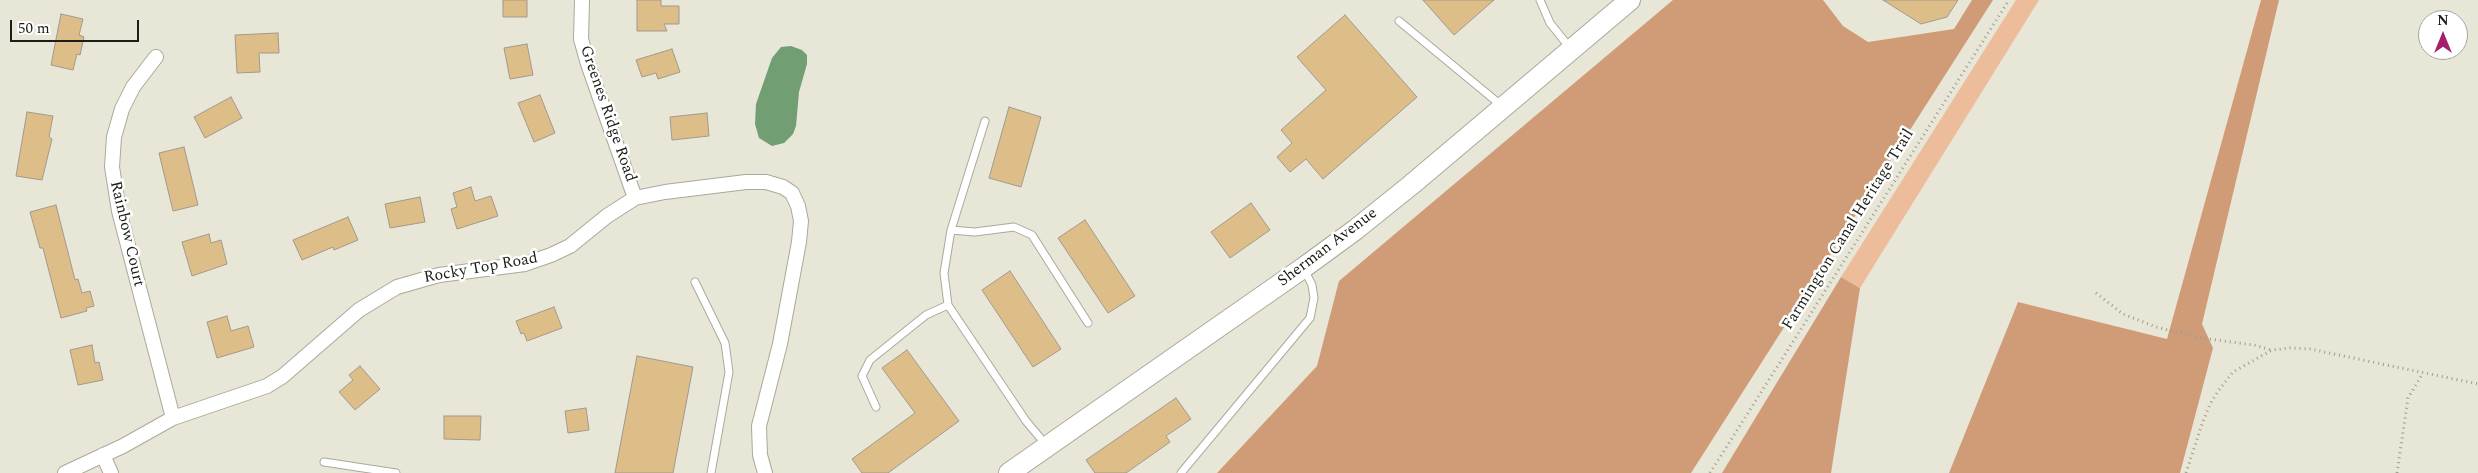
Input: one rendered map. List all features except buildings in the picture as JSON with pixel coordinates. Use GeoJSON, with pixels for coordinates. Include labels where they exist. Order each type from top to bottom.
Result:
{"type":"FeatureCollection","features":[{"type":"Feature","properties":{"kind":"main road","name":"Sherman Avenue"},"geometry":{"type":"LineString","coordinates":[[1009,473],[1303,268],[1411,186],[1630,0]]}},
{"type":"Feature","properties":{"kind":"street","name":"Greenes Ridge Road"},"geometry":{"type":"LineString","coordinates":[[582,0],[582,39],[588,64],[635,198]]}},
{"type":"Feature","properties":{"kind":"street","name":"Rainbow Court"},"geometry":{"type":"LineString","coordinates":[[156,56],[133,87],[122,109],[114,138],[112,167],[119,211],[173,418]]}},
{"type":"Feature","properties":{"kind":"street","name":"Rocky Top Road"},"geometry":{"type":"LineString","coordinates":[[65,473],[173,418],[267,386],[283,376],[359,310],[397,287],[439,275],[525,264],[551,255],[570,246],[607,216],[635,198],[708,186],[766,182],[782,187],[792,193],[798,206],[801,221],[799,242],[780,344],[760,426],[760,455],[765,473]]}},
{"type":"Feature","properties":{"kind":"street"},"geometry":{"type":"LineString","coordinates":[[103,455],[111,473]]}},
{"type":"Feature","properties":{"kind":"lane"},"geometry":{"type":"LineString","coordinates":[[1540,0],[1550,23],[1571,50]]}},
{"type":"Feature","properties":{"kind":"lane"},"geometry":{"type":"LineString","coordinates":[[1399,21],[1504,108]]}},
{"type":"Feature","properties":{"kind":"lane"},"geometry":{"type":"LineString","coordinates":[[985,122],[951,230],[944,273],[948,305],[1026,420],[1048,446]]}},
{"type":"Feature","properties":{"kind":"lane"},"geometry":{"type":"LineString","coordinates":[[951,230],[975,232],[1014,227],[1032,235],[1088,323]]}},
{"type":"Feature","properties":{"kind":"lane"},"geometry":{"type":"LineString","coordinates":[[1181,473],[1310,318],[1314,298],[1312,285],[1303,268]]}},
{"type":"Feature","properties":{"kind":"lane"},"geometry":{"type":"LineString","coordinates":[[695,282],[725,343],[729,372],[710,473]]}},
{"type":"Feature","properties":{"kind":"lane"},"geometry":{"type":"LineString","coordinates":[[876,407],[862,376],[870,360],[926,315],[948,305]]}},
{"type":"Feature","properties":{"kind":"lane"},"geometry":{"type":"LineString","coordinates":[[324,462],[396,473]]}},
{"type":"Feature","properties":{"kind":"path","name":"Farmington Canal Heritage Trail"},"geometry":{"type":"LineString","coordinates":[[1710,473],[2009,0]]}},
{"type":"Feature","properties":{"kind":"path"},"geometry":{"type":"LineString","coordinates":[[2096,293],[2123,314],[2156,327],[2200,338],[2254,345],[2272,350],[2290,348],[2310,349],[2478,384]]}},
{"type":"Feature","properties":{"kind":"path"},"geometry":{"type":"LineString","coordinates":[[2186,473],[2201,426],[2210,404],[2219,390],[2234,372],[2272,350]]}},
{"type":"Feature","properties":{"kind":"path"},"geometry":{"type":"LineString","coordinates":[[2397,473],[2408,398],[2423,373]]}},
{"type":"Feature","properties":{"kind":"shaded area"},"geometry":{"type":"Polygon","coordinates":[[[1673,0],[1823,0],[1843,26],[1868,42],[1954,29],[1972,0],[1993,0],[1691,473],[1217,473],[1317,366],[1339,281],[1673,0]]]}},
{"type":"Feature","properties":{"kind":"shaded area"},"geometry":{"type":"Polygon","coordinates":[[[2016,0],[2039,0],[1860,288],[1841,277],[2016,0]]]}},
{"type":"Feature","properties":{"kind":"shaded area"},"geometry":{"type":"Polygon","coordinates":[[[2261,0],[2279,0],[2202,324],[2213,348],[2180,473],[1949,473],[2018,302],[2167,339],[2261,0]]]}},
{"type":"Feature","properties":{"kind":"shaded area"},"geometry":{"type":"Polygon","coordinates":[[[791,46],[802,50],[807,55],[807,64],[799,92],[796,126],[793,134],[784,143],[772,146],[759,138],[755,124],[756,104],[772,58],[781,47],[791,46]]]}},
{"type":"Feature","properties":{"kind":"shaded area"},"geometry":{"type":"Polygon","coordinates":[[[1841,277],[1860,288],[1831,473],[1722,473],[1841,277]]]}}]}
